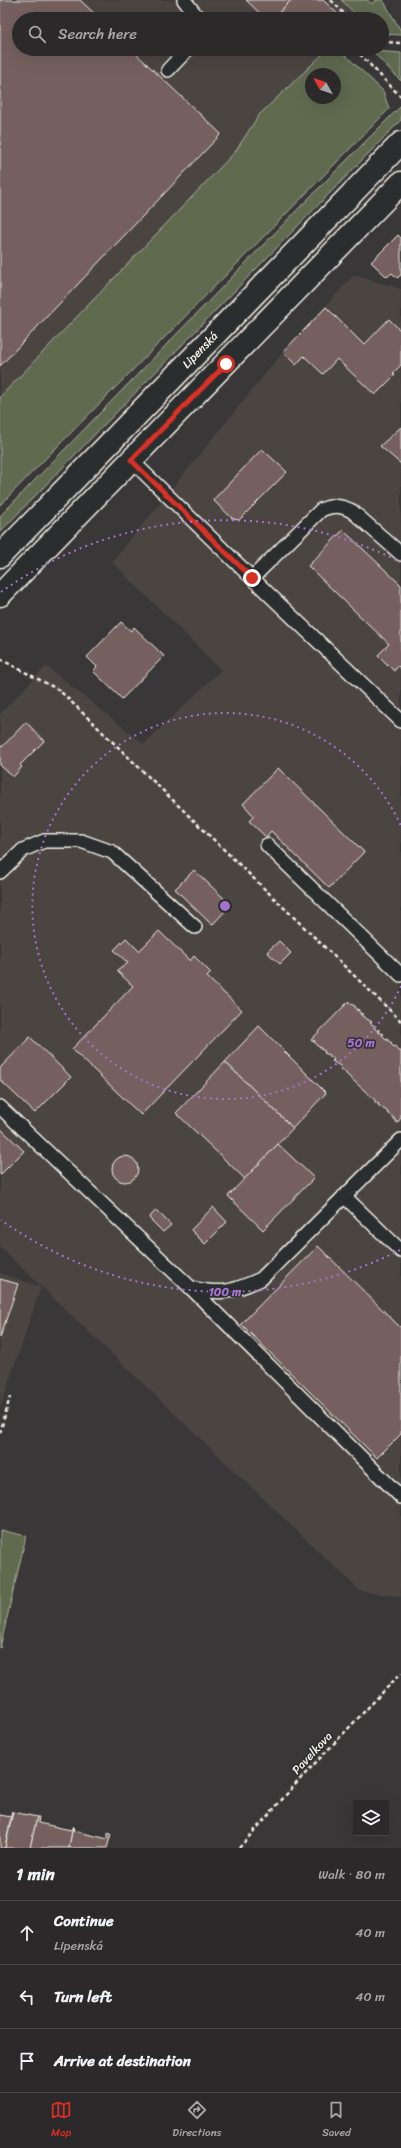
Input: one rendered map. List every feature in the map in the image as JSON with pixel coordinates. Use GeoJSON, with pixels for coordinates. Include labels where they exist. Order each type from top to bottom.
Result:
{"type":"FeatureCollection","features":[{"type":"Feature","properties":{"kind":"main road","name":"Lipenská"},"geometry":{"type":"LineString","coordinates":[[0,556],[401,143]]}},
{"type":"Feature","properties":{"kind":"main road"},"geometry":{"type":"LineString","coordinates":[[0,595],[401,183]]}},
{"type":"Feature","properties":{"kind":"lane"},"geometry":{"type":"LineString","coordinates":[[184,0],[193,12]]}},
{"type":"Feature","properties":{"kind":"lane"},"geometry":{"type":"LineString","coordinates":[[168,70],[181,56]]}},
{"type":"Feature","properties":{"kind":"lane"},"geometry":{"type":"LineString","coordinates":[[131,460],[401,721]]}},
{"type":"Feature","properties":{"kind":"lane"},"geometry":{"type":"LineString","coordinates":[[252,578],[322,510],[332,506],[343,506],[352,511],[401,554]]}},
{"type":"Feature","properties":{"kind":"lane"},"geometry":{"type":"LineString","coordinates":[[0,872],[23,850],[44,841],[81,841],[112,852],[195,927]]}},
{"type":"Feature","properties":{"kind":"lane"},"geometry":{"type":"LineString","coordinates":[[267,845],[401,975]]}},
{"type":"Feature","properties":{"kind":"lane"},"geometry":{"type":"LineString","coordinates":[[0,1107],[191,1288],[401,1497]]}},
{"type":"Feature","properties":{"kind":"lane"},"geometry":{"type":"LineString","coordinates":[[191,1288],[214,1293],[236,1290],[261,1279],[401,1140]]}},
{"type":"Feature","properties":{"kind":"lane"},"geometry":{"type":"LineString","coordinates":[[344,1196],[401,1251]]}},
{"type":"Feature","properties":{"kind":"path"},"geometry":{"type":"LineString","coordinates":[[331,0],[342,12]]}},
{"type":"Feature","properties":{"kind":"path"},"geometry":{"type":"LineString","coordinates":[[389,42],[401,43]]}},
{"type":"Feature","properties":{"kind":"path"},"geometry":{"type":"LineString","coordinates":[[362,56],[401,97]]}},
{"type":"Feature","properties":{"kind":"path"},"geometry":{"type":"LineString","coordinates":[[0,659],[59,690],[401,1021]]}},
{"type":"Feature","properties":{"kind":"path"},"geometry":{"type":"LineString","coordinates":[[0,1433],[10,1397]]}},
{"type":"Feature","properties":{"kind":"path","name":"Pavelkova"},"geometry":{"type":"LineString","coordinates":[[239,1848],[302,1777],[401,1673]]}},
{"type":"Feature","properties":{"kind":"shaded area"},"geometry":{"type":"Polygon","coordinates":[[[0,0],[376,0],[365,12],[12,12],[12,56],[325,56],[316,68],[305,68],[305,81],[0,415],[0,0]]]}},
{"type":"Feature","properties":{"kind":"shaded area"},"geometry":{"type":"Polygon","coordinates":[[[354,275],[401,289],[401,1597],[360,1591],[0,1247],[0,714],[46,666],[144,744],[221,670],[112,562],[283,352],[354,275]]]}},
{"type":"Feature","properties":{"kind":"shaded area"},"geometry":{"type":"Polygon","coordinates":[[[0,1273],[41,1287],[0,1409],[0,1273]]]}},
{"type":"Feature","properties":{"kind":"green space"},"geometry":{"type":"Polygon","coordinates":[[[341,0],[367,0],[372,4],[376,0],[383,0],[401,31],[401,35],[389,34],[389,12],[354,12],[341,0]]]}},
{"type":"Feature","properties":{"kind":"green space"},"geometry":{"type":"Polygon","coordinates":[[[389,52],[401,53],[401,81],[377,56],[389,56],[389,52]]]}},
{"type":"Feature","properties":{"kind":"green space"},"geometry":{"type":"Polygon","coordinates":[[[321,56],[346,56],[383,91],[389,109],[0,505],[0,397],[235,152],[259,115],[305,71],[305,104],[341,104],[341,68],[308,68],[321,56]]]}},
{"type":"Feature","properties":{"kind":"green space"},"geometry":{"type":"Polygon","coordinates":[[[401,106],[401,120],[0,532],[0,516],[303,204],[401,106]]]}},
{"type":"Feature","properties":{"kind":"green space"},"geometry":{"type":"Polygon","coordinates":[[[0,1530],[26,1536],[0,1648],[0,1530]]]}},
{"type":"Feature","properties":{"kind":"building"},"geometry":{"type":"Polygon","coordinates":[[[0,0],[80,0],[93,12],[12,12],[12,56],[138,56],[221,134],[0,366],[0,0]]]}},
{"type":"Feature","properties":{"kind":"building"},"geometry":{"type":"Polygon","coordinates":[[[246,0],[291,0],[280,12],[259,12],[246,0]]]}},
{"type":"Feature","properties":{"kind":"building"},"geometry":{"type":"Polygon","coordinates":[[[291,0],[323,0],[336,12],[280,12],[291,0]]]}},
{"type":"Feature","properties":{"kind":"building"},"geometry":{"type":"Polygon","coordinates":[[[398,235],[401,238],[401,275],[397,278],[392,273],[387,277],[371,262],[398,235]]]}},
{"type":"Feature","properties":{"kind":"building"},"geometry":{"type":"Polygon","coordinates":[[[326,307],[364,345],[389,319],[401,331],[401,365],[393,373],[395,375],[375,395],[337,359],[323,374],[304,356],[296,365],[283,352],[326,307]]]}},
{"type":"Feature","properties":{"kind":"building"},"geometry":{"type":"Polygon","coordinates":[[[401,427],[401,464],[380,446],[401,427]]]}},
{"type":"Feature","properties":{"kind":"building"},"geometry":{"type":"Polygon","coordinates":[[[262,449],[287,472],[239,520],[233,519],[213,500],[262,449]]]}},
{"type":"Feature","properties":{"kind":"building"},"geometry":{"type":"Polygon","coordinates":[[[343,530],[401,585],[401,669],[398,666],[394,671],[378,655],[389,644],[308,566],[343,530]]]}},
{"type":"Feature","properties":{"kind":"building"},"geometry":{"type":"Polygon","coordinates":[[[121,622],[131,631],[134,627],[164,656],[122,699],[93,671],[97,667],[87,657],[121,622]]]}},
{"type":"Feature","properties":{"kind":"building"},"geometry":{"type":"Polygon","coordinates":[[[26,722],[44,741],[20,765],[22,767],[13,777],[0,765],[0,745],[2,747],[26,722]]]}},
{"type":"Feature","properties":{"kind":"building"},"geometry":{"type":"Polygon","coordinates":[[[278,768],[364,852],[329,888],[271,831],[266,837],[249,821],[254,816],[243,804],[278,768]]]}},
{"type":"Feature","properties":{"kind":"building"},"geometry":{"type":"Polygon","coordinates":[[[194,870],[231,905],[212,925],[175,889],[194,870]]]}},
{"type":"Feature","properties":{"kind":"building"},"geometry":{"type":"Polygon","coordinates":[[[159,931],[190,961],[194,956],[211,973],[207,977],[242,1010],[141,1115],[72,1049],[133,986],[117,971],[128,963],[114,950],[126,938],[139,951],[159,931]]]}},
{"type":"Feature","properties":{"kind":"building"},"geometry":{"type":"Polygon","coordinates":[[[279,941],[291,953],[280,964],[267,952],[279,941]]]}},
{"type":"Feature","properties":{"kind":"building"},"geometry":{"type":"Polygon","coordinates":[[[349,1001],[349,1003],[355,1006],[357,1011],[358,1009],[361,1015],[362,1013],[362,1016],[372,1022],[370,1023],[375,1026],[374,1028],[378,1031],[379,1029],[378,1032],[384,1034],[382,1035],[386,1039],[388,1038],[387,1040],[392,1043],[391,1044],[394,1047],[395,1046],[398,1051],[401,1051],[401,1118],[397,1123],[393,1117],[387,1113],[388,1112],[378,1105],[379,1104],[375,1102],[375,1100],[345,1073],[346,1072],[340,1069],[342,1067],[332,1061],[334,1060],[331,1056],[329,1058],[329,1055],[324,1053],[325,1051],[316,1045],[314,1040],[313,1042],[311,1040],[349,1001]]]}},
{"type":"Feature","properties":{"kind":"building"},"geometry":{"type":"Polygon","coordinates":[[[259,1026],[326,1093],[293,1128],[225,1062],[259,1026]]]}},
{"type":"Feature","properties":{"kind":"building"},"geometry":{"type":"Polygon","coordinates":[[[30,1037],[71,1077],[35,1113],[0,1080],[0,1068],[30,1037]]]}},
{"type":"Feature","properties":{"kind":"building"},"geometry":{"type":"Polygon","coordinates":[[[225,1062],[293,1128],[245,1179],[176,1113],[225,1062]]]}},
{"type":"Feature","properties":{"kind":"building"},"geometry":{"type":"Polygon","coordinates":[[[0,1128],[24,1151],[0,1175],[0,1128]]]}},
{"type":"Feature","properties":{"kind":"building"},"geometry":{"type":"Polygon","coordinates":[[[278,1144],[314,1178],[263,1230],[228,1196],[278,1144]]]}},
{"type":"Feature","properties":{"kind":"building"},"geometry":{"type":"Polygon","coordinates":[[[125,1156],[134,1160],[138,1169],[134,1178],[125,1182],[116,1178],[112,1169],[116,1160],[125,1156]]]}},
{"type":"Feature","properties":{"kind":"building"},"geometry":{"type":"Polygon","coordinates":[[[213,1207],[227,1222],[205,1244],[191,1230],[213,1207]]]}},
{"type":"Feature","properties":{"kind":"building"},"geometry":{"type":"Polygon","coordinates":[[[156,1210],[171,1225],[163,1232],[149,1218],[156,1210]]]}},
{"type":"Feature","properties":{"kind":"building"},"geometry":{"type":"Polygon","coordinates":[[[318,1246],[401,1328],[401,1434],[377,1458],[241,1324],[318,1246]]]}},
{"type":"Feature","properties":{"kind":"building"},"geometry":{"type":"Polygon","coordinates":[[[0,1279],[18,1284],[0,1338],[0,1279]]]}},
{"type":"Feature","properties":{"kind":"building"},"geometry":{"type":"Polygon","coordinates":[[[13,1812],[37,1817],[30,1848],[5,1848],[13,1812]]]}},
{"type":"Feature","properties":{"kind":"building"},"geometry":{"type":"Polygon","coordinates":[[[0,1815],[11,1817],[5,1848],[0,1848],[0,1815]]]}},
{"type":"Feature","properties":{"kind":"building"},"geometry":{"type":"Polygon","coordinates":[[[37,1817],[39,1817],[38,1823],[71,1830],[73,1826],[69,1848],[30,1848],[37,1817]]]}},
{"type":"Feature","properties":{"kind":"building"},"geometry":{"type":"Polygon","coordinates":[[[73,1826],[74,1831],[108,1839],[108,1833],[111,1834],[107,1848],[69,1848],[73,1826]]]}},
{"type":"Feature","properties":{"kind":"route"},"geometry":{"type":"LineString","coordinates":[[226,364],[131,460],[252,578]]}}]}
